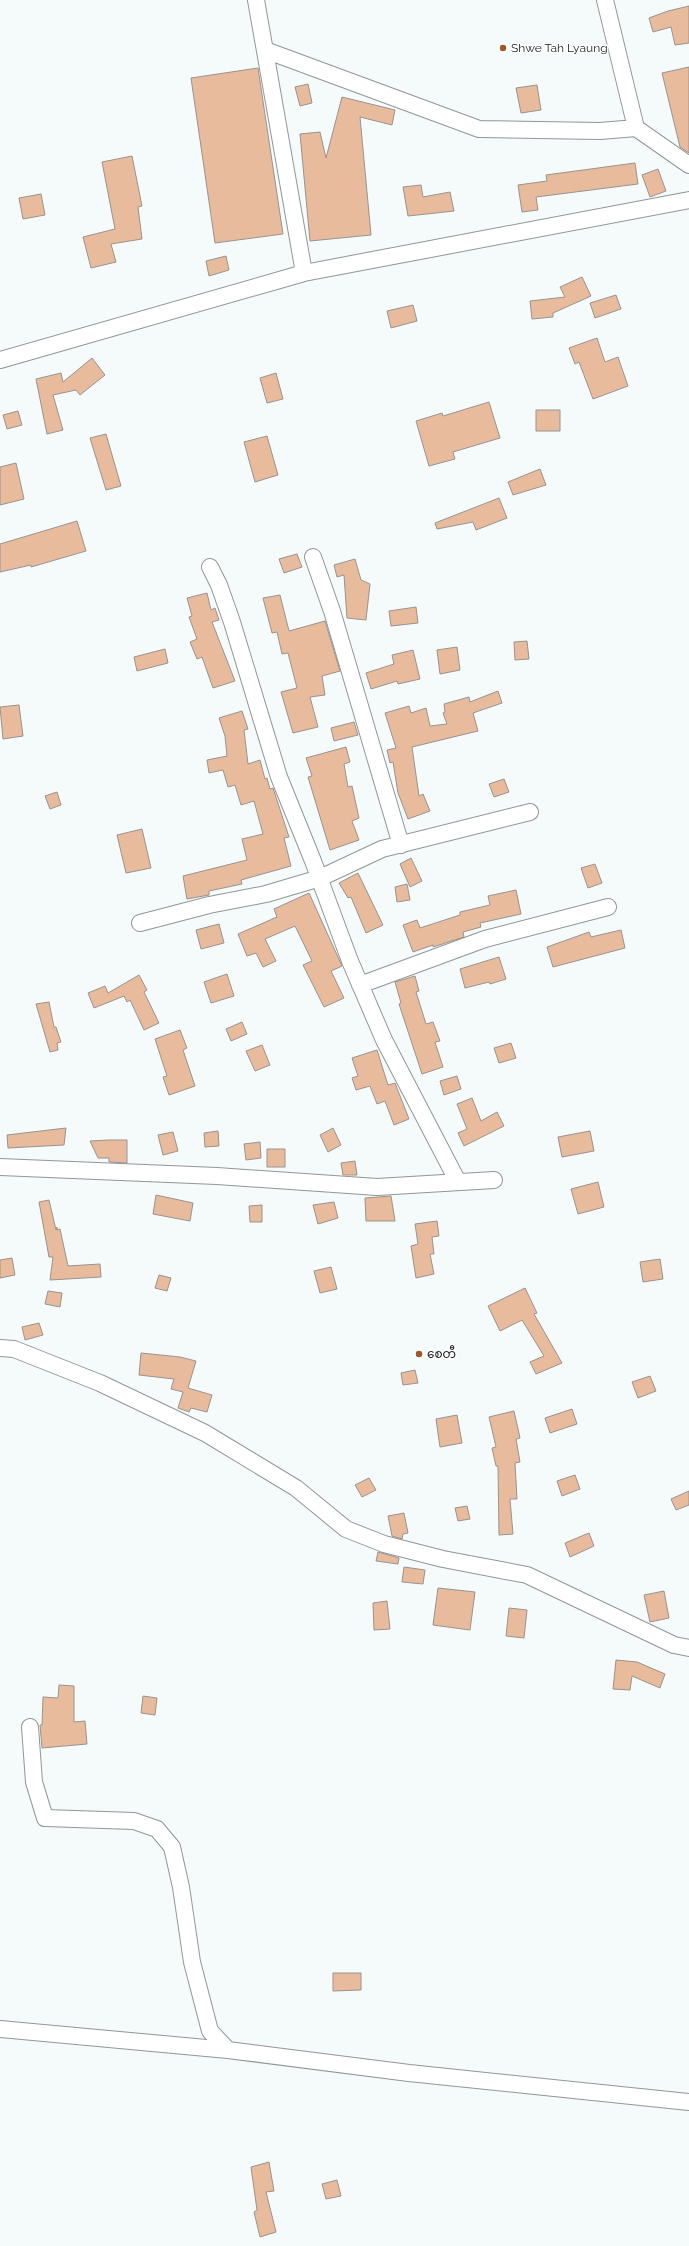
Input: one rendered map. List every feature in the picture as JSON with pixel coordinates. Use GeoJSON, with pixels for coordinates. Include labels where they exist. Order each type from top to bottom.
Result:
{"type":"FeatureCollection","features":[{"type":"Feature","properties":{"kind":"street"},"geometry":{"type":"LineString","coordinates":[[256,0],[304,273]]}},
{"type":"Feature","properties":{"kind":"street"},"geometry":{"type":"LineString","coordinates":[[605,0],[636,128]]}},
{"type":"Feature","properties":{"kind":"street"},"geometry":{"type":"LineString","coordinates":[[265,50],[479,129],[584,131],[636,128],[689,165]]}},
{"type":"Feature","properties":{"kind":"street"},"geometry":{"type":"LineString","coordinates":[[0,360],[304,273],[689,200]]}},
{"type":"Feature","properties":{"kind":"street"},"geometry":{"type":"LineString","coordinates":[[313,557],[332,611],[401,845]]}},
{"type":"Feature","properties":{"kind":"street"},"geometry":{"type":"LineString","coordinates":[[210,567],[219,585],[232,622],[279,777],[320,878],[360,985],[384,1040],[458,1182]]}},
{"type":"Feature","properties":{"kind":"street"},"geometry":{"type":"LineString","coordinates":[[140,923],[209,905],[266,894],[320,878],[382,849],[530,812]]}},
{"type":"Feature","properties":{"kind":"street"},"geometry":{"type":"LineString","coordinates":[[360,985],[485,939],[608,907]]}},
{"type":"Feature","properties":{"kind":"street"},"geometry":{"type":"LineString","coordinates":[[0,1167],[217,1176],[377,1187],[494,1180]]}},
{"type":"Feature","properties":{"kind":"street"},"geometry":{"type":"LineString","coordinates":[[0,1348],[14,1349],[100,1383],[205,1433],[296,1488],[346,1529],[384,1544],[443,1559],[527,1575],[674,1645],[689,1648]]}},
{"type":"Feature","properties":{"kind":"street"},"geometry":{"type":"LineString","coordinates":[[30,1727],[34,1782],[45,1818],[134,1821],[157,1829],[172,1847],[181,1887],[192,1962],[210,2031],[228,2050]]}},
{"type":"Feature","properties":{"kind":"street"},"geometry":{"type":"LineString","coordinates":[[0,2029],[228,2050],[409,2073],[689,2102]]}},
{"type":"Feature","properties":{"kind":"building"},"geometry":{"type":"Polygon","coordinates":[[[689,6],[689,43],[675,45],[671,27],[653,32],[649,18],[668,11],[689,6]]]}},
{"type":"Feature","properties":{"kind":"building"},"geometry":{"type":"Polygon","coordinates":[[[689,67],[689,153],[680,147],[662,73],[689,67]]]}},
{"type":"Feature","properties":{"kind":"building"},"geometry":{"type":"Polygon","coordinates":[[[258,68],[283,234],[215,243],[191,78],[258,68]]]}},
{"type":"Feature","properties":{"kind":"building"},"geometry":{"type":"Polygon","coordinates":[[[308,84],[312,103],[300,106],[295,87],[308,84]]]}},
{"type":"Feature","properties":{"kind":"building"},"geometry":{"type":"Polygon","coordinates":[[[537,85],[541,110],[521,113],[516,88],[537,85]]]}},
{"type":"Feature","properties":{"kind":"building"},"geometry":{"type":"Polygon","coordinates":[[[342,97],[395,110],[392,125],[360,117],[371,235],[310,241],[300,134],[320,132],[326,158],[342,97]]]}},
{"type":"Feature","properties":{"kind":"building"},"geometry":{"type":"Polygon","coordinates":[[[132,156],[142,206],[138,207],[142,239],[111,244],[116,262],[91,268],[83,237],[115,229],[102,162],[132,156]]]}},
{"type":"Feature","properties":{"kind":"building"},"geometry":{"type":"Polygon","coordinates":[[[635,163],[638,184],[536,197],[538,210],[522,212],[518,185],[547,181],[546,175],[635,163]]]}},
{"type":"Feature","properties":{"kind":"building"},"geometry":{"type":"Polygon","coordinates":[[[658,169],[666,191],[650,197],[642,175],[658,169]]]}},
{"type":"Feature","properties":{"kind":"building"},"geometry":{"type":"Polygon","coordinates":[[[421,185],[423,197],[450,192],[454,211],[408,216],[403,187],[421,185]]]}},
{"type":"Feature","properties":{"kind":"building"},"geometry":{"type":"Polygon","coordinates":[[[41,194],[45,215],[23,219],[19,198],[41,194]]]}},
{"type":"Feature","properties":{"kind":"building"},"geometry":{"type":"Polygon","coordinates":[[[226,256],[229,270],[209,276],[206,261],[226,256]]]}},
{"type":"Feature","properties":{"kind":"building"},"geometry":{"type":"Polygon","coordinates":[[[582,277],[591,296],[553,313],[553,317],[532,319],[530,301],[565,297],[560,287],[582,277]]]}},
{"type":"Feature","properties":{"kind":"building"},"geometry":{"type":"Polygon","coordinates":[[[616,295],[621,309],[595,318],[590,303],[616,295]]]}},
{"type":"Feature","properties":{"kind":"building"},"geometry":{"type":"Polygon","coordinates":[[[413,305],[417,321],[391,328],[387,311],[413,305]]]}},
{"type":"Feature","properties":{"kind":"building"},"geometry":{"type":"Polygon","coordinates":[[[597,338],[605,362],[618,357],[628,386],[593,399],[579,362],[575,364],[569,348],[597,338]]]}},
{"type":"Feature","properties":{"kind":"building"},"geometry":{"type":"Polygon","coordinates":[[[92,358],[105,375],[80,395],[76,390],[53,395],[63,430],[47,434],[36,379],[61,373],[63,382],[92,358]]]}},
{"type":"Feature","properties":{"kind":"building"},"geometry":{"type":"Polygon","coordinates":[[[276,373],[283,399],[267,403],[260,378],[276,373]]]}},
{"type":"Feature","properties":{"kind":"building"},"geometry":{"type":"Polygon","coordinates":[[[489,402],[500,438],[453,452],[455,459],[429,466],[416,421],[442,413],[443,416],[489,402]]]}},
{"type":"Feature","properties":{"kind":"building"},"geometry":{"type":"Polygon","coordinates":[[[536,410],[560,410],[560,431],[536,431],[536,410]]]}},
{"type":"Feature","properties":{"kind":"building"},"geometry":{"type":"Polygon","coordinates":[[[18,411],[22,425],[7,429],[3,415],[18,411]]]}},
{"type":"Feature","properties":{"kind":"building"},"geometry":{"type":"Polygon","coordinates":[[[106,434],[121,486],[106,490],[90,438],[106,434]]]}},
{"type":"Feature","properties":{"kind":"building"},"geometry":{"type":"Polygon","coordinates":[[[267,436],[278,475],[255,482],[244,442],[267,436]]]}},
{"type":"Feature","properties":{"kind":"building"},"geometry":{"type":"Polygon","coordinates":[[[16,463],[24,499],[0,505],[0,467],[16,463]]]}},
{"type":"Feature","properties":{"kind":"building"},"geometry":{"type":"Polygon","coordinates":[[[540,469],[546,485],[513,495],[508,482],[540,469]]]}},
{"type":"Feature","properties":{"kind":"building"},"geometry":{"type":"Polygon","coordinates":[[[499,498],[507,518],[476,530],[473,522],[437,529],[435,523],[499,498]]]}},
{"type":"Feature","properties":{"kind":"building"},"geometry":{"type":"Polygon","coordinates":[[[77,521],[86,551],[31,567],[31,565],[0,572],[0,544],[77,521]]]}},
{"type":"Feature","properties":{"kind":"building"},"geometry":{"type":"Polygon","coordinates":[[[297,554],[302,567],[284,573],[279,559],[297,554]]]}},
{"type":"Feature","properties":{"kind":"building"},"geometry":{"type":"Polygon","coordinates":[[[355,559],[361,580],[370,584],[366,620],[347,618],[344,575],[337,577],[334,565],[355,559]]]}},
{"type":"Feature","properties":{"kind":"building"},"geometry":{"type":"Polygon","coordinates":[[[207,593],[211,610],[215,608],[219,620],[212,622],[235,681],[213,688],[202,657],[197,659],[190,642],[197,639],[189,617],[192,616],[187,598],[207,593]]]}},
{"type":"Feature","properties":{"kind":"building"},"geometry":{"type":"Polygon","coordinates":[[[280,595],[289,631],[325,621],[340,671],[322,676],[325,695],[310,697],[318,727],[293,733],[281,692],[297,688],[288,653],[282,654],[277,632],[272,633],[263,598],[280,595]]]}},
{"type":"Feature","properties":{"kind":"building"},"geometry":{"type":"Polygon","coordinates":[[[416,607],[418,623],[391,626],[389,611],[416,607]]]}},
{"type":"Feature","properties":{"kind":"building"},"geometry":{"type":"Polygon","coordinates":[[[527,641],[529,659],[515,660],[514,642],[527,641]]]}},
{"type":"Feature","properties":{"kind":"building"},"geometry":{"type":"Polygon","coordinates":[[[457,647],[460,670],[440,674],[437,650],[457,647]]]}},
{"type":"Feature","properties":{"kind":"building"},"geometry":{"type":"Polygon","coordinates":[[[165,649],[168,663],[137,671],[134,657],[165,649]]]}},
{"type":"Feature","properties":{"kind":"building"},"geometry":{"type":"Polygon","coordinates":[[[413,650],[420,679],[398,684],[397,681],[371,689],[366,673],[394,664],[392,655],[413,650]]]}},
{"type":"Feature","properties":{"kind":"building"},"geometry":{"type":"Polygon","coordinates":[[[498,691],[502,703],[473,713],[478,731],[412,747],[419,796],[423,794],[430,811],[408,819],[398,793],[393,762],[390,763],[387,750],[396,748],[385,713],[409,706],[411,713],[426,708],[430,726],[447,724],[443,713],[445,712],[444,704],[469,697],[470,702],[498,691]]]}},
{"type":"Feature","properties":{"kind":"building"},"geometry":{"type":"Polygon","coordinates":[[[19,705],[23,736],[3,739],[0,707],[19,705]]]}},
{"type":"Feature","properties":{"kind":"building"},"geometry":{"type":"Polygon","coordinates":[[[242,711],[248,729],[244,730],[248,764],[260,760],[265,779],[267,778],[270,789],[273,788],[289,837],[284,838],[291,866],[241,880],[242,884],[209,891],[209,895],[187,899],[183,876],[247,860],[242,839],[263,834],[254,801],[241,805],[235,785],[228,787],[223,770],[209,773],[207,760],[227,756],[225,736],[219,718],[242,711]]]}},
{"type":"Feature","properties":{"kind":"building"},"geometry":{"type":"Polygon","coordinates":[[[354,722],[358,735],[334,741],[331,728],[354,722]]]}},
{"type":"Feature","properties":{"kind":"building"},"geometry":{"type":"Polygon","coordinates":[[[346,747],[350,762],[344,764],[348,787],[352,786],[359,818],[352,821],[359,840],[330,850],[308,777],[312,776],[306,758],[346,747]]]}},
{"type":"Feature","properties":{"kind":"building"},"geometry":{"type":"Polygon","coordinates":[[[504,779],[509,792],[494,797],[489,784],[504,779]]]}},
{"type":"Feature","properties":{"kind":"building"},"geometry":{"type":"Polygon","coordinates":[[[57,792],[61,805],[50,809],[45,796],[57,792]]]}},
{"type":"Feature","properties":{"kind":"building"},"geometry":{"type":"Polygon","coordinates":[[[142,829],[151,868],[126,873],[117,835],[142,829]]]}},
{"type":"Feature","properties":{"kind":"building"},"geometry":{"type":"Polygon","coordinates":[[[411,858],[422,881],[410,887],[400,864],[411,858]]]}},
{"type":"Feature","properties":{"kind":"building"},"geometry":{"type":"Polygon","coordinates":[[[595,864],[602,883],[588,888],[581,868],[595,864]]]}},
{"type":"Feature","properties":{"kind":"building"},"geometry":{"type":"Polygon","coordinates":[[[358,873],[383,925],[366,933],[351,897],[348,898],[339,883],[358,873]]]}},
{"type":"Feature","properties":{"kind":"building"},"geometry":{"type":"Polygon","coordinates":[[[407,884],[410,900],[397,902],[395,887],[407,884]]]}},
{"type":"Feature","properties":{"kind":"building"},"geometry":{"type":"Polygon","coordinates":[[[516,890],[521,914],[480,923],[481,927],[463,932],[464,937],[413,952],[403,925],[417,920],[420,928],[460,915],[460,912],[490,905],[488,896],[516,890]]]}},
{"type":"Feature","properties":{"kind":"building"},"geometry":{"type":"Polygon","coordinates":[[[309,893],[342,966],[331,971],[344,998],[324,1007],[303,965],[312,961],[295,926],[265,939],[276,961],[263,967],[256,953],[247,956],[238,934],[277,917],[274,909],[309,893]]]}},
{"type":"Feature","properties":{"kind":"building"},"geometry":{"type":"Polygon","coordinates":[[[219,924],[224,943],[201,949],[196,930],[219,924]]]}},
{"type":"Feature","properties":{"kind":"building"},"geometry":{"type":"Polygon","coordinates":[[[621,930],[625,948],[553,967],[547,947],[589,932],[591,937],[621,930]]]}},
{"type":"Feature","properties":{"kind":"building"},"geometry":{"type":"Polygon","coordinates":[[[499,957],[506,979],[490,984],[489,982],[465,988],[460,969],[499,957]]]}},
{"type":"Feature","properties":{"kind":"building"},"geometry":{"type":"Polygon","coordinates":[[[227,974],[234,996],[211,1003],[204,982],[227,974]]]}},
{"type":"Feature","properties":{"kind":"building"},"geometry":{"type":"Polygon","coordinates":[[[139,975],[147,990],[144,992],[159,1023],[144,1030],[130,1000],[127,1002],[124,996],[94,1008],[88,993],[105,986],[108,993],[139,975]]]}},
{"type":"Feature","properties":{"kind":"building"},"geometry":{"type":"Polygon","coordinates":[[[415,976],[419,991],[416,992],[426,1024],[433,1022],[440,1041],[435,1042],[443,1067],[422,1074],[399,1004],[401,1003],[395,982],[415,976]]]}},
{"type":"Feature","properties":{"kind":"building"},"geometry":{"type":"Polygon","coordinates":[[[49,1002],[54,1027],[56,1027],[61,1042],[57,1043],[58,1050],[50,1052],[36,1004],[49,1002]]]}},
{"type":"Feature","properties":{"kind":"building"},"geometry":{"type":"Polygon","coordinates":[[[242,1022],[247,1034],[231,1041],[226,1029],[242,1022]]]}},
{"type":"Feature","properties":{"kind":"building"},"geometry":{"type":"Polygon","coordinates":[[[180,1030],[187,1048],[183,1050],[195,1086],[169,1095],[163,1077],[167,1076],[155,1039],[180,1030]]]}},
{"type":"Feature","properties":{"kind":"building"},"geometry":{"type":"Polygon","coordinates":[[[511,1043],[516,1058],[499,1063],[494,1048],[511,1043]]]}},
{"type":"Feature","properties":{"kind":"building"},"geometry":{"type":"Polygon","coordinates":[[[262,1045],[270,1065],[255,1071],[246,1051],[262,1045]]]}},
{"type":"Feature","properties":{"kind":"building"},"geometry":{"type":"Polygon","coordinates":[[[377,1050],[388,1085],[395,1083],[409,1119],[394,1125],[385,1101],[377,1104],[370,1086],[356,1090],[352,1078],[358,1076],[352,1058],[377,1050]]]}},
{"type":"Feature","properties":{"kind":"building"},"geometry":{"type":"Polygon","coordinates":[[[457,1076],[461,1089],[444,1095],[440,1081],[457,1076]]]}},
{"type":"Feature","properties":{"kind":"building"},"geometry":{"type":"Polygon","coordinates":[[[472,1098],[481,1121],[497,1112],[504,1126],[464,1146],[458,1133],[467,1129],[457,1104],[472,1098]]]}},
{"type":"Feature","properties":{"kind":"building"},"geometry":{"type":"Polygon","coordinates":[[[66,1128],[64,1145],[8,1148],[7,1135],[66,1128]]]}},
{"type":"Feature","properties":{"kind":"building"},"geometry":{"type":"Polygon","coordinates":[[[333,1128],[341,1145],[328,1152],[320,1135],[333,1128]]]}},
{"type":"Feature","properties":{"kind":"building"},"geometry":{"type":"Polygon","coordinates":[[[218,1131],[219,1146],[205,1147],[204,1133],[218,1131]]]}},
{"type":"Feature","properties":{"kind":"building"},"geometry":{"type":"Polygon","coordinates":[[[590,1131],[594,1151],[562,1157],[558,1137],[590,1131]]]}},
{"type":"Feature","properties":{"kind":"building"},"geometry":{"type":"Polygon","coordinates":[[[173,1132],[178,1151],[163,1155],[158,1135],[173,1132]]]}},
{"type":"Feature","properties":{"kind":"building"},"geometry":{"type":"Polygon","coordinates":[[[127,1140],[127,1163],[109,1162],[109,1158],[98,1158],[90,1141],[127,1140]]]}},
{"type":"Feature","properties":{"kind":"building"},"geometry":{"type":"Polygon","coordinates":[[[260,1142],[261,1158],[246,1160],[244,1144],[260,1142]]]}},
{"type":"Feature","properties":{"kind":"building"},"geometry":{"type":"Polygon","coordinates":[[[267,1149],[285,1149],[285,1167],[267,1167],[267,1149]]]}},
{"type":"Feature","properties":{"kind":"building"},"geometry":{"type":"Polygon","coordinates":[[[355,1161],[357,1175],[343,1175],[341,1163],[355,1161]]]}},
{"type":"Feature","properties":{"kind":"building"},"geometry":{"type":"Polygon","coordinates":[[[598,1182],[604,1207],[578,1214],[571,1189],[598,1182]]]}},
{"type":"Feature","properties":{"kind":"building"},"geometry":{"type":"Polygon","coordinates":[[[156,1195],[193,1203],[190,1221],[153,1214],[156,1195]]]}},
{"type":"Feature","properties":{"kind":"building"},"geometry":{"type":"Polygon","coordinates":[[[391,1196],[395,1221],[366,1221],[365,1198],[391,1196]]]}},
{"type":"Feature","properties":{"kind":"building"},"geometry":{"type":"Polygon","coordinates":[[[49,1200],[56,1230],[57,1227],[57,1230],[60,1229],[68,1266],[100,1264],[101,1277],[50,1280],[53,1257],[49,1257],[39,1202],[49,1200]]]}},
{"type":"Feature","properties":{"kind":"building"},"geometry":{"type":"Polygon","coordinates":[[[334,1202],[338,1218],[318,1224],[313,1205],[334,1202]]]}},
{"type":"Feature","properties":{"kind":"building"},"geometry":{"type":"Polygon","coordinates":[[[262,1205],[262,1222],[250,1222],[249,1206],[262,1205]]]}},
{"type":"Feature","properties":{"kind":"building"},"geometry":{"type":"Polygon","coordinates":[[[437,1221],[439,1236],[432,1237],[434,1254],[430,1254],[434,1274],[416,1278],[411,1246],[418,1244],[415,1224],[437,1221]]]}},
{"type":"Feature","properties":{"kind":"building"},"geometry":{"type":"Polygon","coordinates":[[[12,1258],[15,1275],[0,1278],[0,1260],[12,1258]]]}},
{"type":"Feature","properties":{"kind":"building"},"geometry":{"type":"Polygon","coordinates":[[[660,1259],[663,1279],[643,1282],[640,1262],[660,1259]]]}},
{"type":"Feature","properties":{"kind":"building"},"geometry":{"type":"Polygon","coordinates":[[[331,1267],[337,1289],[320,1293],[314,1271],[331,1267]]]}},
{"type":"Feature","properties":{"kind":"building"},"geometry":{"type":"Polygon","coordinates":[[[159,1275],[171,1278],[167,1291],[155,1288],[159,1275]]]}},
{"type":"Feature","properties":{"kind":"building"},"geometry":{"type":"Polygon","coordinates":[[[525,1288],[537,1313],[534,1314],[562,1363],[536,1374],[530,1362],[544,1356],[522,1320],[500,1331],[488,1306],[525,1288]]]}},
{"type":"Feature","properties":{"kind":"building"},"geometry":{"type":"Polygon","coordinates":[[[48,1291],[62,1293],[60,1307],[45,1304],[48,1291]]]}},
{"type":"Feature","properties":{"kind":"building"},"geometry":{"type":"Polygon","coordinates":[[[39,1323],[43,1335],[25,1340],[22,1327],[39,1323]]]}},
{"type":"Feature","properties":{"kind":"building"},"geometry":{"type":"Polygon","coordinates":[[[141,1353],[180,1357],[196,1361],[188,1388],[212,1395],[207,1412],[191,1408],[189,1412],[178,1408],[183,1392],[171,1389],[174,1379],[139,1375],[141,1353]]]}},
{"type":"Feature","properties":{"kind":"building"},"geometry":{"type":"Polygon","coordinates":[[[415,1370],[418,1383],[403,1385],[401,1373],[415,1370]]]}},
{"type":"Feature","properties":{"kind":"building"},"geometry":{"type":"Polygon","coordinates":[[[650,1376],[656,1391],[638,1398],[632,1382],[650,1376]]]}},
{"type":"Feature","properties":{"kind":"building"},"geometry":{"type":"Polygon","coordinates":[[[572,1409],[577,1424],[550,1433],[545,1418],[572,1409]]]}},
{"type":"Feature","properties":{"kind":"building"},"geometry":{"type":"Polygon","coordinates":[[[514,1411],[520,1438],[516,1439],[520,1462],[515,1463],[517,1499],[510,1499],[513,1534],[499,1535],[498,1466],[496,1466],[492,1448],[496,1447],[489,1417],[514,1411]]]}},
{"type":"Feature","properties":{"kind":"building"},"geometry":{"type":"Polygon","coordinates":[[[457,1415],[462,1443],[440,1447],[436,1419],[457,1415]]]}},
{"type":"Feature","properties":{"kind":"building"},"geometry":{"type":"Polygon","coordinates":[[[575,1475],[580,1489],[562,1496],[557,1481],[575,1475]]]}},
{"type":"Feature","properties":{"kind":"building"},"geometry":{"type":"Polygon","coordinates":[[[369,1478],[376,1490],[362,1497],[355,1485],[369,1478]]]}},
{"type":"Feature","properties":{"kind":"building"},"geometry":{"type":"Polygon","coordinates":[[[689,1491],[689,1505],[676,1510],[671,1499],[689,1491]]]}},
{"type":"Feature","properties":{"kind":"building"},"geometry":{"type":"Polygon","coordinates":[[[467,1506],[470,1519],[458,1521],[455,1508],[467,1506]]]}},
{"type":"Feature","properties":{"kind":"building"},"geometry":{"type":"Polygon","coordinates":[[[404,1513],[408,1533],[403,1534],[402,1539],[392,1536],[388,1516],[404,1513]]]}},
{"type":"Feature","properties":{"kind":"building"},"geometry":{"type":"Polygon","coordinates":[[[589,1533],[594,1546],[570,1557],[565,1543],[589,1533]]]}},
{"type":"Feature","properties":{"kind":"building"},"geometry":{"type":"Polygon","coordinates":[[[378,1552],[399,1558],[398,1564],[376,1561],[378,1552]]]}},
{"type":"Feature","properties":{"kind":"building"},"geometry":{"type":"Polygon","coordinates":[[[404,1567],[425,1570],[423,1584],[402,1582],[404,1567]]]}},
{"type":"Feature","properties":{"kind":"building"},"geometry":{"type":"Polygon","coordinates":[[[438,1588],[475,1592],[470,1630],[433,1625],[438,1588]]]}},
{"type":"Feature","properties":{"kind":"building"},"geometry":{"type":"Polygon","coordinates":[[[664,1591],[669,1618],[650,1622],[644,1595],[664,1591]]]}},
{"type":"Feature","properties":{"kind":"building"},"geometry":{"type":"Polygon","coordinates":[[[387,1601],[390,1629],[374,1630],[373,1603],[387,1601]]]}},
{"type":"Feature","properties":{"kind":"building"},"geometry":{"type":"Polygon","coordinates":[[[509,1608],[527,1610],[524,1638],[506,1636],[509,1608]]]}},
{"type":"Feature","properties":{"kind":"building"},"geometry":{"type":"Polygon","coordinates":[[[616,1660],[637,1662],[665,1674],[660,1688],[632,1676],[630,1690],[613,1689],[616,1660]]]}},
{"type":"Feature","properties":{"kind":"building"},"geometry":{"type":"Polygon","coordinates":[[[59,1685],[74,1686],[74,1722],[85,1721],[87,1744],[42,1748],[40,1725],[42,1725],[43,1697],[58,1698],[59,1685]]]}},
{"type":"Feature","properties":{"kind":"building"},"geometry":{"type":"Polygon","coordinates":[[[143,1696],[157,1698],[155,1715],[141,1713],[143,1696]]]}},
{"type":"Feature","properties":{"kind":"building"},"geometry":{"type":"Polygon","coordinates":[[[333,1973],[361,1973],[361,1990],[333,1991],[333,1973]]]}},
{"type":"Feature","properties":{"kind":"building"},"geometry":{"type":"Polygon","coordinates":[[[269,2162],[274,2191],[266,2192],[276,2232],[260,2237],[254,2212],[257,2210],[251,2167],[269,2162]]]}},
{"type":"Feature","properties":{"kind":"building"},"geometry":{"type":"Polygon","coordinates":[[[337,2180],[341,2196],[326,2199],[322,2184],[337,2180]]]}},
{"type":"Feature","properties":{"kind":"place","name":"Shwe Tah Lyaung"},"geometry":{"type":"Point","coordinates":[503,48]}},
{"type":"Feature","properties":{"kind":"place","name":"စေတီ"},"geometry":{"type":"Point","coordinates":[419,1354]}}]}
